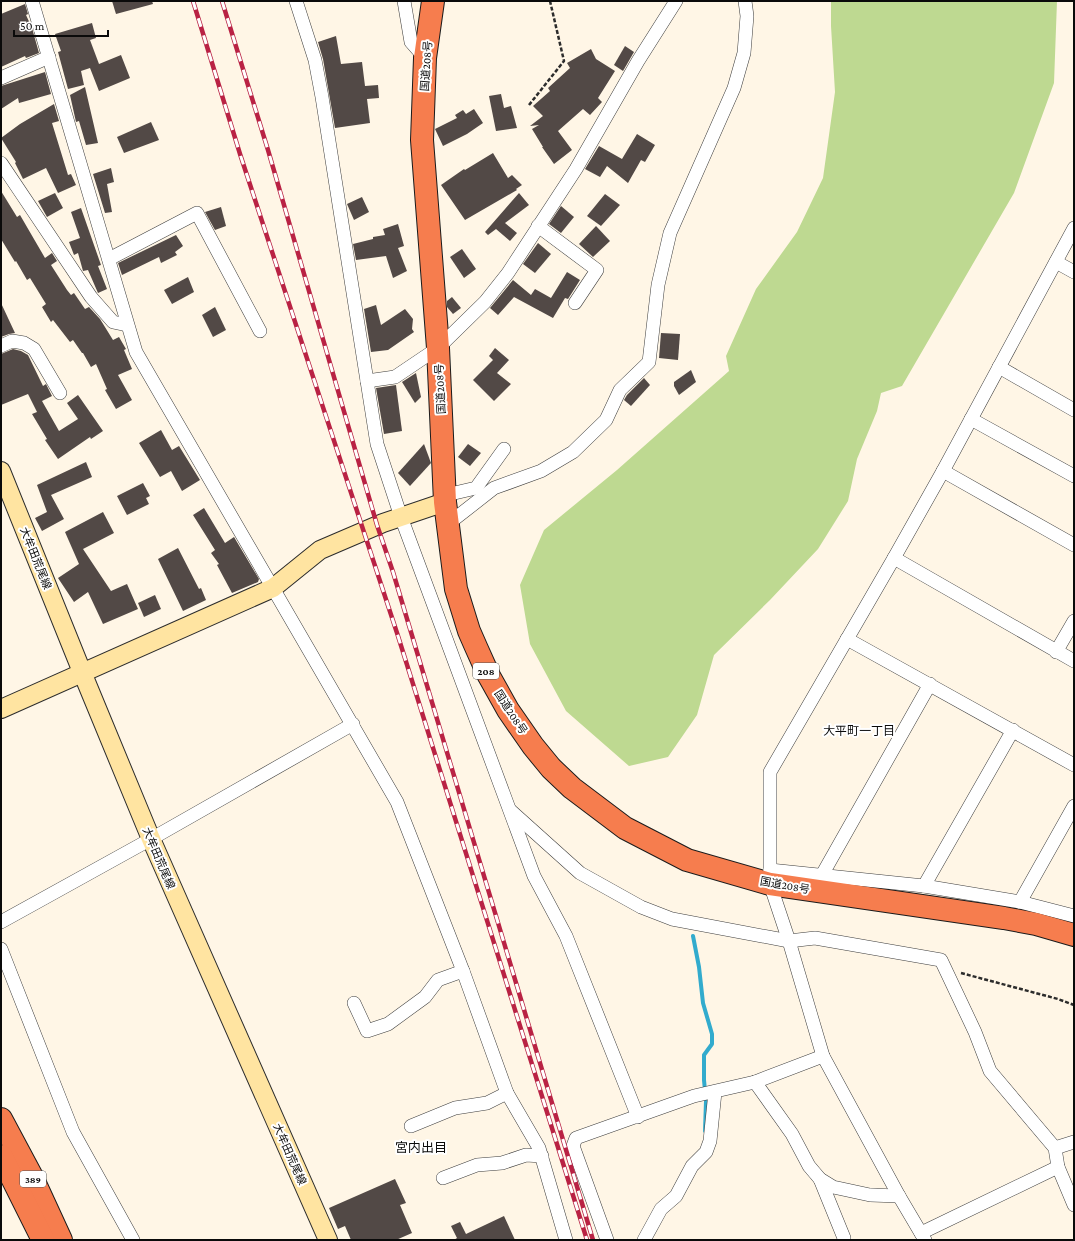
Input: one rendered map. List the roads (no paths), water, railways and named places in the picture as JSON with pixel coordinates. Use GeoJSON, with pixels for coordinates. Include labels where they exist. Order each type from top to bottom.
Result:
{"type":"FeatureCollection","features":[{"type":"Feature","properties":{"kind":"highway","name":"国道208号"},"geometry":{"type":"LineString","coordinates":[[434,1],[425,58],[422,140],[438,348],[448,524],[456,589],[469,630],[489,676],[508,710],[533,746],[551,768],[597,808],[625,828],[687,860],[721,870],[770,877],[1036,924],[1074,935]]}},
{"type":"Feature","properties":{"kind":"highway","name":"389"},"geometry":{"type":"LineString","coordinates":[[1,1119],[32,1177],[61,1240]]}},
{"type":"Feature","properties":{"kind":"highway","name":"389"},"geometry":{"type":"LineString","coordinates":[[1,1156],[43,1240]]}},
{"type":"Feature","properties":{"kind":"main road","name":"大牟田荒尾線"},"geometry":{"type":"LineString","coordinates":[[1,472],[151,839],[328,1240]]}},
{"type":"Feature","properties":{"kind":"main road"},"geometry":{"type":"LineString","coordinates":[[1,708],[273,588],[320,550],[355,534],[446,499]]}},
{"type":"Feature","properties":{"kind":"street"},"geometry":{"type":"LineString","coordinates":[[32,1],[136,352],[397,802],[507,1093],[539,1148],[566,1240]]}},
{"type":"Feature","properties":{"kind":"street"},"geometry":{"type":"LineString","coordinates":[[296,1],[314,60],[317,75],[377,444],[401,517],[534,876],[566,936],[638,1117]]}},
{"type":"Feature","properties":{"kind":"street"},"geometry":{"type":"LineString","coordinates":[[404,1],[411,42],[425,58]]}},
{"type":"Feature","properties":{"kind":"street"},"geometry":{"type":"LineString","coordinates":[[367,382],[394,377],[438,348],[485,302],[508,273],[576,169],[638,61],[676,1]]}},
{"type":"Feature","properties":{"kind":"street"},"geometry":{"type":"LineString","coordinates":[[448,524],[494,488],[541,471],[573,452],[606,420],[620,390],[649,362],[658,285],[670,233],[734,88],[744,53],[747,16],[745,1]]}},
{"type":"Feature","properties":{"kind":"street"},"geometry":{"type":"LineString","coordinates":[[1,78],[49,57]]}},
{"type":"Feature","properties":{"kind":"street"},"geometry":{"type":"LineString","coordinates":[[1,163],[90,297],[113,322],[127,325]]}},
{"type":"Feature","properties":{"kind":"street"},"geometry":{"type":"LineString","coordinates":[[109,258],[197,213],[260,331]]}},
{"type":"Feature","properties":{"kind":"street"},"geometry":{"type":"LineString","coordinates":[[538,226],[597,270],[575,303]]}},
{"type":"Feature","properties":{"kind":"street"},"geometry":{"type":"LineString","coordinates":[[1058,1167],[923,1236],[899,1196],[823,1056],[770,877],[770,772],[943,471],[1074,228]]}},
{"type":"Feature","properties":{"kind":"street"},"geometry":{"type":"LineString","coordinates":[[1056,262],[1074,272]]}},
{"type":"Feature","properties":{"kind":"street"},"geometry":{"type":"LineString","coordinates":[[1,346],[12,341],[24,343],[34,349],[60,393]]}},
{"type":"Feature","properties":{"kind":"street"},"geometry":{"type":"LineString","coordinates":[[999,367],[1074,410]]}},
{"type":"Feature","properties":{"kind":"street"},"geometry":{"type":"LineString","coordinates":[[971,419],[1074,476]]}},
{"type":"Feature","properties":{"kind":"street"},"geometry":{"type":"LineString","coordinates":[[446,499],[476,488],[504,449]]}},
{"type":"Feature","properties":{"kind":"street"},"geometry":{"type":"LineString","coordinates":[[943,471],[1074,545]]}},
{"type":"Feature","properties":{"kind":"street"},"geometry":{"type":"LineString","coordinates":[[894,558],[1074,661]]}},
{"type":"Feature","properties":{"kind":"street"},"geometry":{"type":"LineString","coordinates":[[1056,652],[1074,621]]}},
{"type":"Feature","properties":{"kind":"street"},"geometry":{"type":"LineString","coordinates":[[847,639],[1074,765]]}},
{"type":"Feature","properties":{"kind":"street"},"geometry":{"type":"LineString","coordinates":[[822,875],[930,684]]}},
{"type":"Feature","properties":{"kind":"street"},"geometry":{"type":"LineString","coordinates":[[1,922],[353,724]]}},
{"type":"Feature","properties":{"kind":"street"},"geometry":{"type":"LineString","coordinates":[[924,886],[1013,730]]}},
{"type":"Feature","properties":{"kind":"street"},"geometry":{"type":"LineString","coordinates":[[1020,902],[1074,806]]}},
{"type":"Feature","properties":{"kind":"street"},"geometry":{"type":"LineString","coordinates":[[509,808],[580,873],[641,907],[672,919],[789,941],[815,938],[941,960],[975,1032],[990,1071],[1055,1148],[1058,1167],[1074,1205]]}},
{"type":"Feature","properties":{"kind":"street"},"geometry":{"type":"LineString","coordinates":[[770,877],[822,875],[924,886],[1020,902],[1074,916]]}},
{"type":"Feature","properties":{"kind":"street"},"geometry":{"type":"LineString","coordinates":[[1,949],[73,1132],[133,1240]]}},
{"type":"Feature","properties":{"kind":"street"},"geometry":{"type":"LineString","coordinates":[[354,1004],[367,1030],[388,1024],[426,997],[438,980],[462,971]]}},
{"type":"Feature","properties":{"kind":"street"},"geometry":{"type":"LineString","coordinates":[[607,1240],[573,1146],[576,1138],[694,1096],[755,1082],[823,1056]]}},
{"type":"Feature","properties":{"kind":"street"},"geometry":{"type":"LineString","coordinates":[[755,1082],[792,1134],[809,1166],[820,1180],[844,1238]]}},
{"type":"Feature","properties":{"kind":"street"},"geometry":{"type":"LineString","coordinates":[[644,1240],[662,1209],[676,1196],[692,1166],[706,1152],[710,1140],[715,1092]]}},
{"type":"Feature","properties":{"kind":"street"},"geometry":{"type":"LineString","coordinates":[[411,1126],[454,1108],[487,1104],[507,1093]]}},
{"type":"Feature","properties":{"kind":"street"},"geometry":{"type":"LineString","coordinates":[[1055,1148],[1074,1142]]}},
{"type":"Feature","properties":{"kind":"street"},"geometry":{"type":"LineString","coordinates":[[443,1178],[477,1165],[502,1163],[526,1154],[542,1156]]}},
{"type":"Feature","properties":{"kind":"street"},"geometry":{"type":"LineString","coordinates":[[820,1180],[833,1187],[870,1195],[899,1196]]}},
{"type":"Feature","properties":{"kind":"waterway"},"geometry":{"type":"LineString","coordinates":[[693,936],[699,967],[703,1003],[712,1034],[712,1044],[704,1055],[706,1101],[705,1131]]}},
{"type":"Feature","properties":{"kind":"railway"},"geometry":{"type":"LineString","coordinates":[[193,1],[240,154],[398,636],[587,1240]]}},
{"type":"Feature","properties":{"kind":"railway"},"geometry":{"type":"LineString","coordinates":[[222,1],[268,150],[377,525],[393,572],[593,1240]]}},
{"type":"Feature","properties":{"kind":"district","name":"大平町一丁目"},"geometry":{"type":"Point","coordinates":[859,731]}},
{"type":"Feature","properties":{"kind":"district","name":"宮内出目"},"geometry":{"type":"Point","coordinates":[421,1147]}}]}
